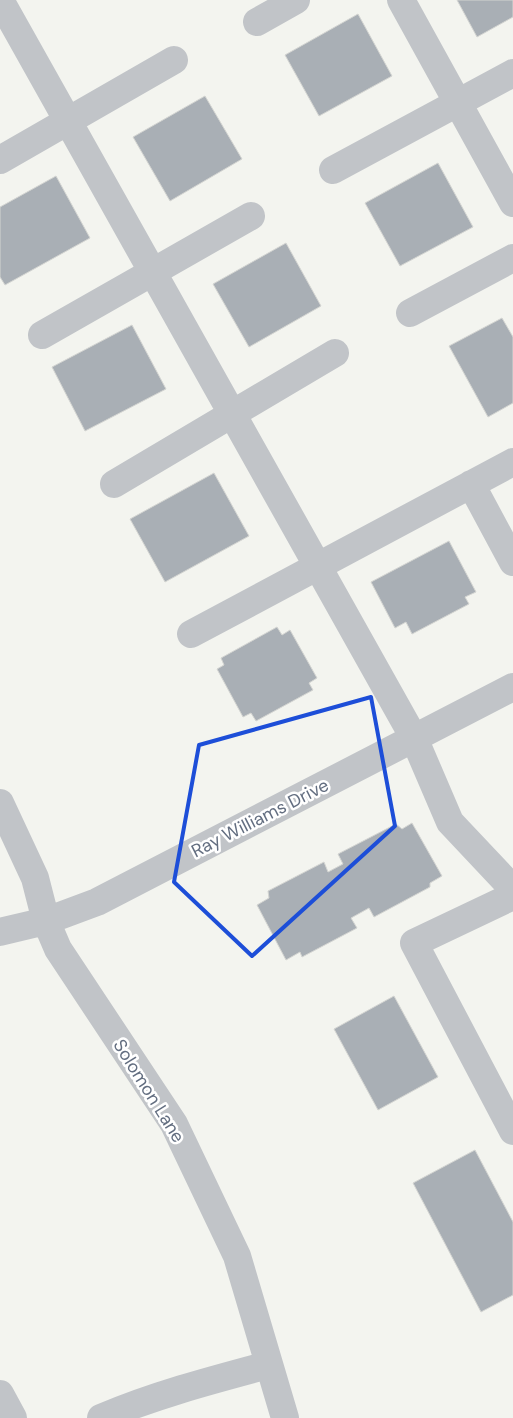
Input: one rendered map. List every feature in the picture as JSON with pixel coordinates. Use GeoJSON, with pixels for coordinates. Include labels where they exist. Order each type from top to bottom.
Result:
{"type":"FeatureCollection","features":[{"type":"Feature","properties":{"kind":"street"},"geometry":{"type":"LineString","coordinates":[[0,0],[414,738],[450,822],[513,889]]}},
{"type":"Feature","properties":{"kind":"street"},"geometry":{"type":"LineString","coordinates":[[257,22],[296,0]]}},
{"type":"Feature","properties":{"kind":"street"},"geometry":{"type":"LineString","coordinates":[[401,0],[513,204]]}},
{"type":"Feature","properties":{"kind":"street"},"geometry":{"type":"LineString","coordinates":[[0,160],[174,60]]}},
{"type":"Feature","properties":{"kind":"street"},"geometry":{"type":"LineString","coordinates":[[333,170],[513,73]]}},
{"type":"Feature","properties":{"kind":"street"},"geometry":{"type":"LineString","coordinates":[[42,335],[252,216]]}},
{"type":"Feature","properties":{"kind":"street"},"geometry":{"type":"LineString","coordinates":[[410,313],[513,258]]}},
{"type":"Feature","properties":{"kind":"street"},"geometry":{"type":"LineString","coordinates":[[114,484],[335,353]]}},
{"type":"Feature","properties":{"kind":"street"},"geometry":{"type":"LineString","coordinates":[[191,634],[513,462]]}},
{"type":"Feature","properties":{"kind":"street"},"geometry":{"type":"LineString","coordinates":[[471,484],[513,562]]}},
{"type":"Feature","properties":{"kind":"street","name":"Ray Williams Drive"},"geometry":{"type":"LineString","coordinates":[[0,932],[46,921],[97,902],[513,687]]}},
{"type":"Feature","properties":{"kind":"street","name":"Solomon Lane"},"geometry":{"type":"LineString","coordinates":[[0,803],[35,878],[46,921],[58,949],[174,1124],[237,1256],[285,1418]]}},
{"type":"Feature","properties":{"kind":"street"},"geometry":{"type":"LineString","coordinates":[[513,896],[414,943],[513,1131]]}},
{"type":"Feature","properties":{"kind":"street"},"geometry":{"type":"LineString","coordinates":[[101,1418],[189,1386],[268,1365]]}},
{"type":"Feature","properties":{"kind":"street"},"geometry":{"type":"LineString","coordinates":[[0,1394],[13,1418]]}},
{"type":"Feature","properties":{"kind":"highlighted area"},"geometry":{"type":"Polygon","coordinates":[[[371,697],[395,826],[252,956],[174,882],[199,745],[371,697]]]}},
{"type":"Feature","properties":{"kind":"building"},"geometry":{"type":"Polygon","coordinates":[[[457,0],[513,0],[513,17],[477,37],[457,0]]]}},
{"type":"Feature","properties":{"kind":"building"},"geometry":{"type":"Polygon","coordinates":[[[358,14],[392,76],[319,116],[285,55],[358,14]]]}},
{"type":"Feature","properties":{"kind":"building"},"geometry":{"type":"Polygon","coordinates":[[[205,96],[242,159],[170,201],[133,137],[205,96]]]}},
{"type":"Feature","properties":{"kind":"building"},"geometry":{"type":"Polygon","coordinates":[[[438,163],[473,227],[400,266],[365,203],[438,163]]]}},
{"type":"Feature","properties":{"kind":"building"},"geometry":{"type":"Polygon","coordinates":[[[56,176],[90,238],[5,285],[0,277],[0,207],[56,176]]]}},
{"type":"Feature","properties":{"kind":"building"},"geometry":{"type":"Polygon","coordinates":[[[286,243],[321,306],[249,347],[213,284],[286,243]]]}},
{"type":"Feature","properties":{"kind":"building"},"geometry":{"type":"Polygon","coordinates":[[[502,318],[513,337],[513,403],[488,417],[449,346],[502,318]]]}},
{"type":"Feature","properties":{"kind":"building"},"geometry":{"type":"Polygon","coordinates":[[[132,325],[166,389],[85,431],[52,367],[132,325]]]}},
{"type":"Feature","properties":{"kind":"building"},"geometry":{"type":"Polygon","coordinates":[[[214,473],[249,536],[165,582],[130,519],[214,473]]]}},
{"type":"Feature","properties":{"kind":"building"},"geometry":{"type":"Polygon","coordinates":[[[449,541],[476,592],[465,597],[469,604],[412,634],[406,622],[395,628],[371,582],[449,541]]]}},
{"type":"Feature","properties":{"kind":"building"},"geometry":{"type":"Polygon","coordinates":[[[277,627],[282,635],[290,630],[317,678],[309,683],[313,690],[256,721],[251,713],[243,717],[217,669],[224,665],[221,658],[277,627]]]}},
{"type":"Feature","properties":{"kind":"building"},"geometry":{"type":"Polygon","coordinates":[[[412,823],[442,876],[430,883],[430,887],[374,917],[369,908],[351,918],[357,928],[302,957],[300,952],[286,960],[257,905],[269,898],[268,891],[324,862],[328,872],[343,864],[338,854],[396,824],[402,829],[412,823]]]}},
{"type":"Feature","properties":{"kind":"building"},"geometry":{"type":"Polygon","coordinates":[[[394,996],[438,1077],[378,1110],[334,1029],[394,996]]]}},
{"type":"Feature","properties":{"kind":"building"},"geometry":{"type":"Polygon","coordinates":[[[475,1150],[513,1222],[513,1295],[481,1312],[413,1183],[475,1150]]]}}]}
